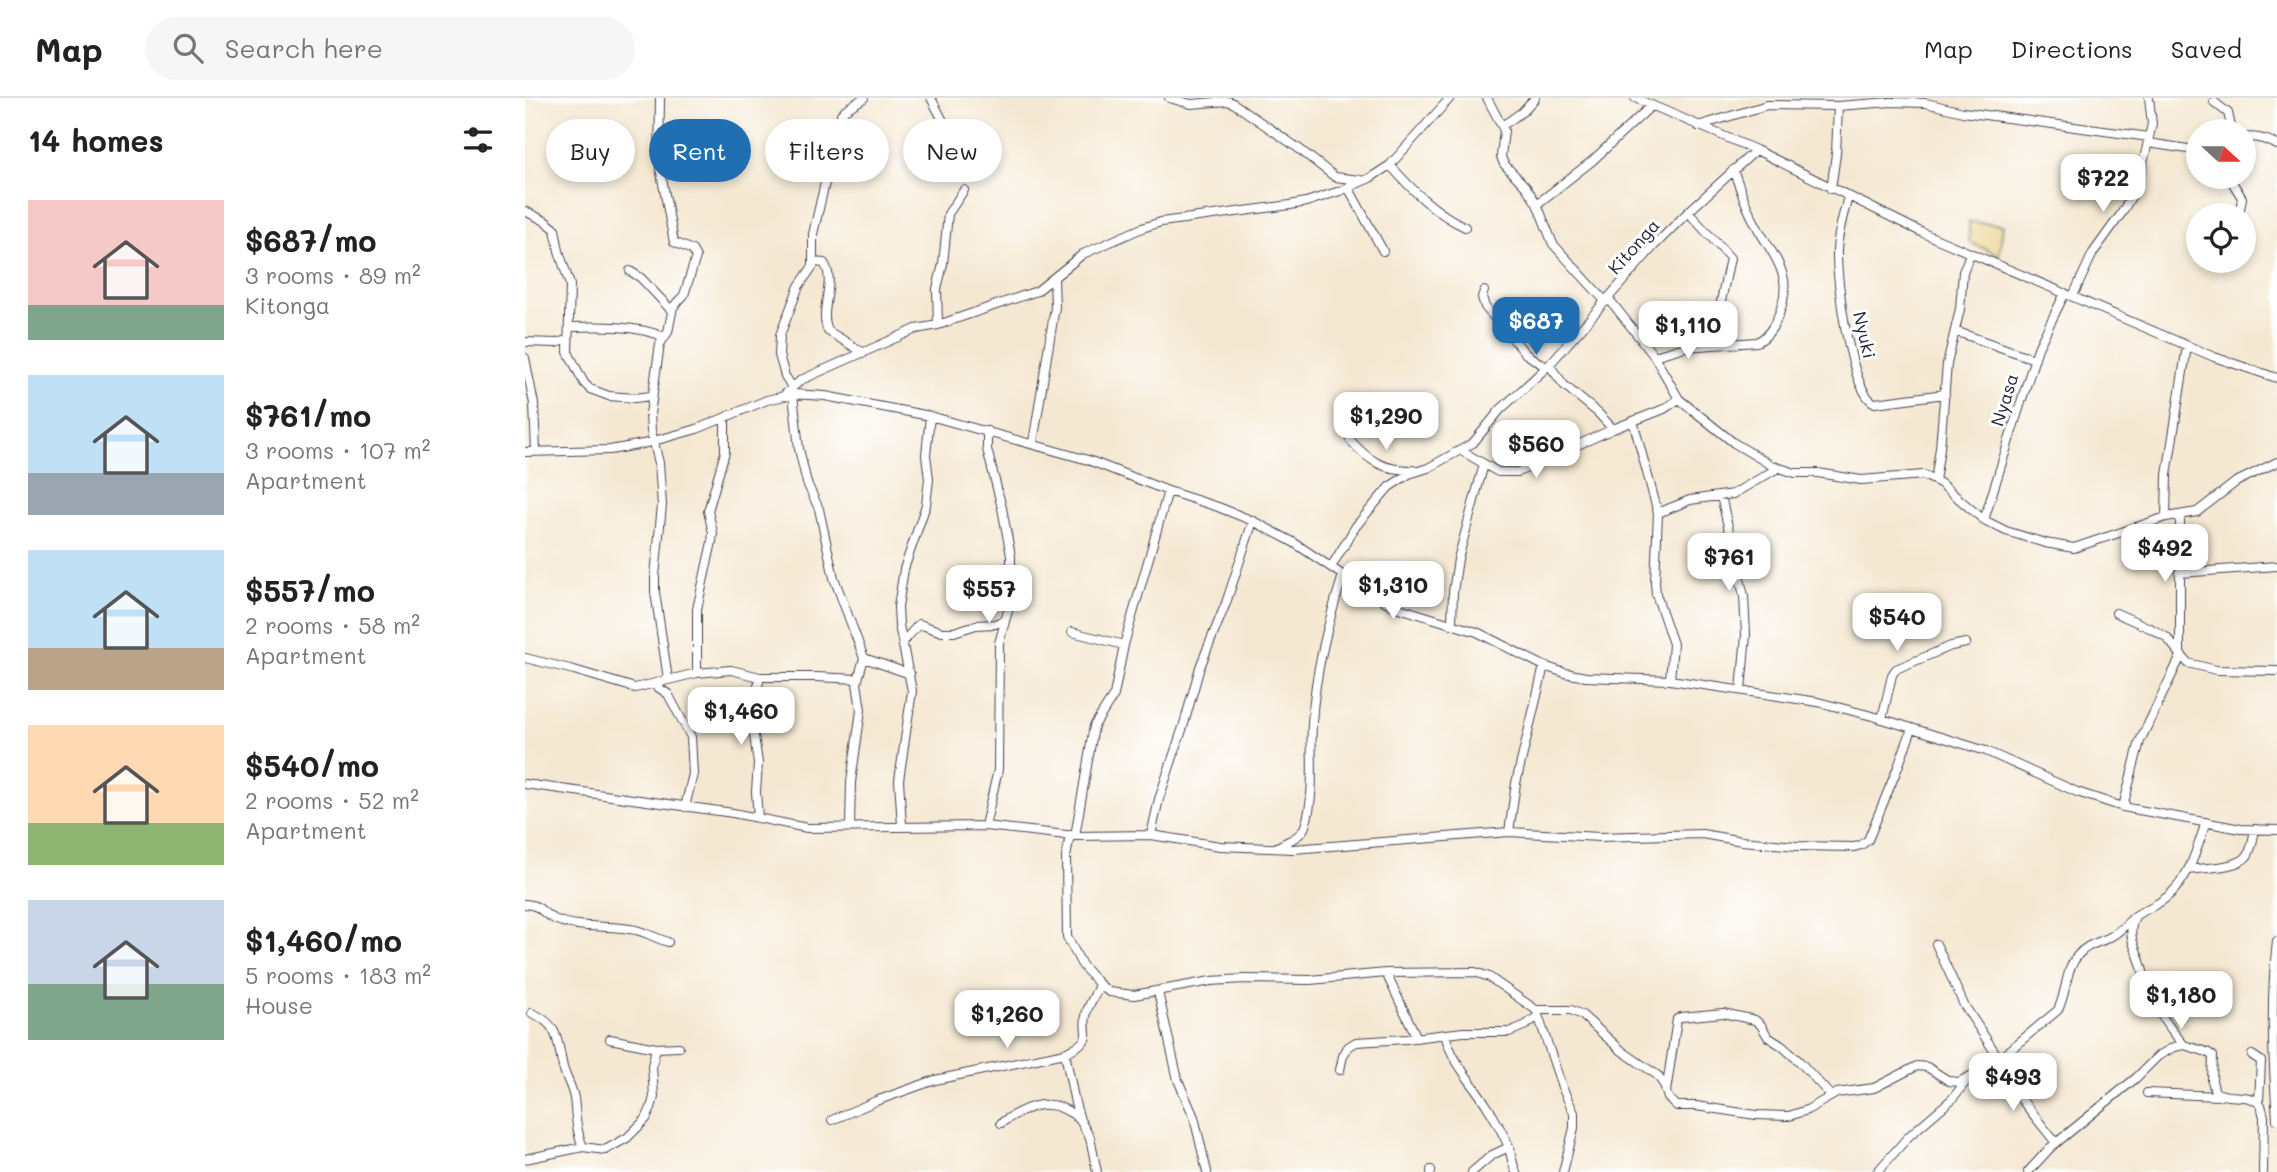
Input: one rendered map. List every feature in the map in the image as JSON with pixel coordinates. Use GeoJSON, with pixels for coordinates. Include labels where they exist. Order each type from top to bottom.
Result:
{"type":"FeatureCollection","features":[{"type":"Feature","properties":{"kind":"street"},"geometry":{"type":"LineString","coordinates":[[660,98],[659,162],[674,242],[692,250],[696,257],[684,295],[672,311],[670,327],[660,344],[651,396],[650,423],[659,463],[662,505],[655,592],[667,679]]}},
{"type":"Feature","properties":{"kind":"street"},"geometry":{"type":"LineString","coordinates":[[850,827],[851,782],[860,710],[858,679],[864,658],[834,578],[819,509],[807,482],[799,449],[792,390],[779,355],[779,342],[799,286],[814,262],[813,234],[829,166],[841,138],[841,114],[864,98]]}},
{"type":"Feature","properties":{"kind":"street"},"geometry":{"type":"LineString","coordinates":[[931,98],[942,119]]}},
{"type":"Feature","properties":{"kind":"street"},"geometry":{"type":"LineString","coordinates":[[525,452],[610,450],[654,442],[697,429],[782,396],[801,380],[916,329],[938,325],[1037,291],[1083,254],[1142,228],[1161,222],[1306,202],[1348,187],[1390,165],[1450,98]]}},
{"type":"Feature","properties":{"kind":"street"},"geometry":{"type":"LineString","coordinates":[[1487,98],[1502,126],[1502,161],[1526,187],[1537,204],[1553,244],[1608,300],[1654,356],[1679,399],[1734,443],[1778,468],[1795,473],[1818,473],[1856,480],[1923,475],[1935,481],[1984,520],[2022,537],[2054,546],[2074,548],[2166,517],[2197,512],[2236,482],[2277,462]]}},
{"type":"Feature","properties":{"kind":"street"},"geometry":{"type":"LineString","coordinates":[[1502,126],[1522,112],[1535,98]]}},
{"type":"Feature","properties":{"kind":"street"},"geometry":{"type":"LineString","coordinates":[[1635,98],[1756,150],[1831,189],[1970,254],[2214,358],[2277,378]]}},
{"type":"Feature","properties":{"kind":"street","name":"Nyasa"},"geometry":{"type":"LineString","coordinates":[[1984,520],[2034,359],[2093,254],[2138,185],[2152,124],[2149,98]]}},
{"type":"Feature","properties":{"kind":"street"},"geometry":{"type":"LineString","coordinates":[[1174,99],[1191,104],[1228,101],[1233,103],[1335,177],[1364,180]]}},
{"type":"Feature","properties":{"kind":"street"},"geometry":{"type":"LineString","coordinates":[[1698,126],[1767,105],[1838,106],[1944,102],[1963,112],[2148,140],[2186,149]]}},
{"type":"Feature","properties":{"kind":"street"},"geometry":{"type":"LineString","coordinates":[[2214,102],[2228,113],[2229,119]]}},
{"type":"Feature","properties":{"kind":"street"},"geometry":{"type":"LineString","coordinates":[[1537,204],[1592,161],[1651,106]]}},
{"type":"Feature","properties":{"kind":"street"},"geometry":{"type":"LineString","coordinates":[[1831,189],[1838,106]]}},
{"type":"Feature","properties":{"kind":"street"},"geometry":{"type":"LineString","coordinates":[[2256,139],[2277,145]]}},
{"type":"Feature","properties":{"kind":"street","name":"Kitonga"},"geometry":{"type":"LineString","coordinates":[[1331,567],[1373,505],[1400,478],[1428,468],[1473,443],[1500,410],[1548,366],[1654,246],[1756,150]]}},
{"type":"Feature","properties":{"kind":"street"},"geometry":{"type":"LineString","coordinates":[[1390,165],[1424,201],[1445,217],[1465,227]]}},
{"type":"Feature","properties":{"kind":"street"},"geometry":{"type":"LineString","coordinates":[[1654,356],[1685,347],[1753,343],[1765,337],[1777,316],[1784,287],[1781,270],[1751,215],[1733,170]]}},
{"type":"Feature","properties":{"kind":"street"},"geometry":{"type":"LineString","coordinates":[[1348,187],[1383,251]]}},
{"type":"Feature","properties":{"kind":"street"},"geometry":{"type":"LineString","coordinates":[[938,325],[937,289],[943,264],[948,214],[964,190]]}},
{"type":"Feature","properties":{"kind":"street","name":"Nyuki"},"geometry":{"type":"LineString","coordinates":[[1848,197],[1838,240],[1837,267],[1844,324],[1860,386],[1867,400],[1875,403],[1945,394]]}},
{"type":"Feature","properties":{"kind":"street"},"geometry":{"type":"LineString","coordinates":[[525,211],[555,229],[559,251],[571,285],[567,341],[571,359],[587,387],[616,398],[651,396]]}},
{"type":"Feature","properties":{"kind":"street"},"geometry":{"type":"LineString","coordinates":[[1688,212],[1730,258],[1722,291],[1716,344]]}},
{"type":"Feature","properties":{"kind":"street"},"geometry":{"type":"LineString","coordinates":[[1935,481],[1947,364],[1960,309],[1963,272],[1970,254]]}},
{"type":"Feature","properties":{"kind":"street"},"geometry":{"type":"LineString","coordinates":[[814,262],[824,263],[828,272],[825,327],[864,353]]}},
{"type":"Feature","properties":{"kind":"street"},"geometry":{"type":"LineString","coordinates":[[630,271],[641,278],[672,311]]}},
{"type":"Feature","properties":{"kind":"street"},"geometry":{"type":"LineString","coordinates":[[1033,443],[1055,307],[1054,279]]}},
{"type":"Feature","properties":{"kind":"street"},"geometry":{"type":"LineString","coordinates":[[1484,291],[1482,297],[1485,307],[1526,354],[1548,366],[1564,385],[1613,429]]}},
{"type":"Feature","properties":{"kind":"street"},"geometry":{"type":"LineString","coordinates":[[569,327],[646,329],[664,337]]}},
{"type":"Feature","properties":{"kind":"street"},"geometry":{"type":"LineString","coordinates":[[1955,331],[2034,359]]}},
{"type":"Feature","properties":{"kind":"street"},"geometry":{"type":"LineString","coordinates":[[525,342],[567,341]]}},
{"type":"Feature","properties":{"kind":"street"},"geometry":{"type":"LineString","coordinates":[[2166,517],[2167,475],[2187,346]]}},
{"type":"Feature","properties":{"kind":"street"},"geometry":{"type":"LineString","coordinates":[[525,358],[534,404],[536,451]]}},
{"type":"Feature","properties":{"kind":"street"},"geometry":{"type":"LineString","coordinates":[[792,390],[930,416],[1033,443],[1219,507],[1293,541],[1371,594],[1396,607],[1452,623],[1565,673],[1586,677],[1670,680],[1818,702],[1986,751],[2077,792],[2123,807],[2241,829],[2277,830]]}},
{"type":"Feature","properties":{"kind":"street"},"geometry":{"type":"LineString","coordinates":[[1460,450],[1498,472],[1518,472],[1664,409],[1679,399]]}},
{"type":"Feature","properties":{"kind":"street"},"geometry":{"type":"LineString","coordinates":[[902,826],[899,780],[912,699],[898,607],[904,569],[926,505],[929,479],[926,455],[930,416]]}},
{"type":"Feature","properties":{"kind":"street"},"geometry":{"type":"LineString","coordinates":[[697,673],[697,609],[712,542],[713,533],[708,510],[725,452],[725,418]]}},
{"type":"Feature","properties":{"kind":"street"},"geometry":{"type":"LineString","coordinates":[[1633,421],[1658,513],[1655,582],[1656,594],[1673,644],[1670,680]]}},
{"type":"Feature","properties":{"kind":"street"},"geometry":{"type":"LineString","coordinates":[[985,826],[998,770],[997,657],[1011,600],[1011,556],[987,449],[987,431]]}},
{"type":"Feature","properties":{"kind":"street"},"geometry":{"type":"LineString","coordinates":[[1350,440],[1371,461],[1380,465],[1401,470],[1419,470]]}},
{"type":"Feature","properties":{"kind":"street"},"geometry":{"type":"LineString","coordinates":[[1452,623],[1458,559],[1484,464]]}},
{"type":"Feature","properties":{"kind":"street"},"geometry":{"type":"LineString","coordinates":[[1658,513],[1690,500],[1742,490],[1778,468]]}},
{"type":"Feature","properties":{"kind":"street"},"geometry":{"type":"LineString","coordinates":[[1168,491],[1124,645],[1114,695],[1094,726],[1066,858],[1067,937],[1075,954],[1098,984],[1108,992],[1133,995],[1211,981],[1319,980],[1386,973],[1482,973],[1537,1013],[1562,1087],[1574,1113],[1574,1128],[1563,1172]]}},
{"type":"Feature","properties":{"kind":"street"},"geometry":{"type":"LineString","coordinates":[[1721,496],[1744,596],[1746,635],[1741,690]]}},
{"type":"Feature","properties":{"kind":"street"},"geometry":{"type":"LineString","coordinates":[[2123,807],[2140,741],[2181,654],[2180,515]]}},
{"type":"Feature","properties":{"kind":"street"},"geometry":{"type":"LineString","coordinates":[[1151,835],[1151,825],[1200,667],[1226,603],[1253,521]]}},
{"type":"Feature","properties":{"kind":"street"},"geometry":{"type":"LineString","coordinates":[[2179,573],[2277,566]]}},
{"type":"Feature","properties":{"kind":"street"},"geometry":{"type":"LineString","coordinates":[[1275,848],[1301,833],[1305,826],[1313,770],[1312,725],[1316,686],[1324,642],[1343,575]]}},
{"type":"Feature","properties":{"kind":"street"},"geometry":{"type":"LineString","coordinates":[[2116,613],[2166,637],[2188,663],[2210,669],[2277,671]]}},
{"type":"Feature","properties":{"kind":"street"},"geometry":{"type":"LineString","coordinates":[[903,642],[919,624],[942,632],[954,632],[1005,620]]}},
{"type":"Feature","properties":{"kind":"street"},"geometry":{"type":"LineString","coordinates":[[1072,632],[1124,645]]}},
{"type":"Feature","properties":{"kind":"street"},"geometry":{"type":"LineString","coordinates":[[1882,719],[1892,675],[1896,669],[1951,646],[1966,643]]}},
{"type":"Feature","properties":{"kind":"street"},"geometry":{"type":"LineString","coordinates":[[864,658],[910,674]]}},
{"type":"Feature","properties":{"kind":"street"},"geometry":{"type":"LineString","coordinates":[[525,659],[635,688],[697,673],[736,670],[760,677],[858,679]]}},
{"type":"Feature","properties":{"kind":"street"},"geometry":{"type":"LineString","coordinates":[[1509,832],[1516,783],[1544,666]]}},
{"type":"Feature","properties":{"kind":"street"},"geometry":{"type":"LineString","coordinates":[[758,818],[758,763],[753,729],[754,704],[760,677]]}},
{"type":"Feature","properties":{"kind":"street"},"geometry":{"type":"LineString","coordinates":[[653,684],[668,694],[691,737],[693,774],[685,807]]}},
{"type":"Feature","properties":{"kind":"street"},"geometry":{"type":"LineString","coordinates":[[525,785],[758,818],[807,828],[985,826],[1072,835],[1151,835],[1220,846],[1275,848],[1306,848],[1509,832],[1600,837],[1702,834],[1796,846],[1861,845],[1868,840],[1872,831],[1912,729]]}},
{"type":"Feature","properties":{"kind":"street"},"geometry":{"type":"LineString","coordinates":[[1340,1070],[1348,1047],[1356,1042],[1445,1034],[1509,1032],[1526,1025],[1537,1013],[1571,1010],[1582,1015],[1622,1051],[1657,1075],[1668,1098],[1677,1105],[1765,1116],[1789,1116],[1844,1091],[1874,1088],[1923,1066],[1949,1081],[1959,1082],[1996,1061],[2058,1010],[2063,1000],[2069,970],[2081,951],[2111,937],[2135,916],[2167,898],[2188,870],[2206,822]]}},
{"type":"Feature","properties":{"kind":"street"},"geometry":{"type":"LineString","coordinates":[[2188,870],[2238,863],[2246,859],[2255,830]]}},
{"type":"Feature","properties":{"kind":"street"},"geometry":{"type":"LineString","coordinates":[[525,904],[540,907],[554,919],[578,925],[634,929],[668,942]]}},
{"type":"Feature","properties":{"kind":"street"},"geometry":{"type":"LineString","coordinates":[[2135,916],[2130,940],[2151,998],[2184,1045]]}},
{"type":"Feature","properties":{"kind":"street"},"geometry":{"type":"LineString","coordinates":[[2277,941],[2272,984],[2277,1120]]}},
{"type":"Feature","properties":{"kind":"street"},"geometry":{"type":"LineString","coordinates":[[1936,944],[1964,1005],[1996,1061],[2056,1143]]}},
{"type":"Feature","properties":{"kind":"street"},"geometry":{"type":"LineString","coordinates":[[1386,973],[1417,1038]]}},
{"type":"Feature","properties":{"kind":"street"},"geometry":{"type":"LineString","coordinates":[[831,1120],[928,1082],[1065,1053],[1087,1036],[1088,1009],[1098,984]]}},
{"type":"Feature","properties":{"kind":"street"},"geometry":{"type":"LineString","coordinates":[[1158,992],[1178,1080],[1194,1117],[1207,1172]]}},
{"type":"Feature","properties":{"kind":"street"},"geometry":{"type":"LineString","coordinates":[[532,1013],[539,1016],[558,1037],[583,1147]]}},
{"type":"Feature","properties":{"kind":"street"},"geometry":{"type":"LineString","coordinates":[[1666,1093],[1677,1019],[1723,1013],[1758,1022],[1768,1037],[1800,1061],[1831,1096]]}},
{"type":"Feature","properties":{"kind":"street"},"geometry":{"type":"LineString","coordinates":[[1445,1034],[1452,1055],[1482,1097],[1509,1147],[1516,1172]]}},
{"type":"Feature","properties":{"kind":"street"},"geometry":{"type":"LineString","coordinates":[[610,1039],[656,1048],[679,1047]]}},
{"type":"Feature","properties":{"kind":"street"},"geometry":{"type":"LineString","coordinates":[[2028,1172],[2056,1143],[2136,1078],[2158,1056],[2174,1047],[2184,1045],[2213,1056],[2212,1085],[2215,1092],[2223,1096]]}},
{"type":"Feature","properties":{"kind":"street"},"geometry":{"type":"LineString","coordinates":[[525,1159],[583,1147],[605,1150],[618,1144],[646,1119],[654,1097],[651,1074],[656,1048]]}},
{"type":"Feature","properties":{"kind":"street"},"geometry":{"type":"LineString","coordinates":[[1065,1053],[1080,1120],[1090,1138],[1097,1172]]}},
{"type":"Feature","properties":{"kind":"street"},"geometry":{"type":"LineString","coordinates":[[2252,1055],[2260,1062],[2259,1102],[2264,1117],[2263,1172]]}},
{"type":"Feature","properties":{"kind":"street"},"geometry":{"type":"LineString","coordinates":[[1877,1172],[1909,1136],[1952,1099],[1969,1076]]}},
{"type":"Feature","properties":{"kind":"street"},"geometry":{"type":"LineString","coordinates":[[2147,1093],[2249,1097],[2259,1102]]}},
{"type":"Feature","properties":{"kind":"street"},"geometry":{"type":"LineString","coordinates":[[1002,1123],[1022,1111],[1047,1104],[1063,1107],[1080,1120]]}},
{"type":"Feature","properties":{"kind":"street"},"geometry":{"type":"LineString","coordinates":[[1472,1172],[1483,1161],[1509,1147]]}},
{"type":"Feature","properties":{"kind":"sand"},"geometry":{"type":"Polygon","coordinates":[[[1969,222],[2003,225],[1999,255],[1969,242],[1969,222]]]}}]}
